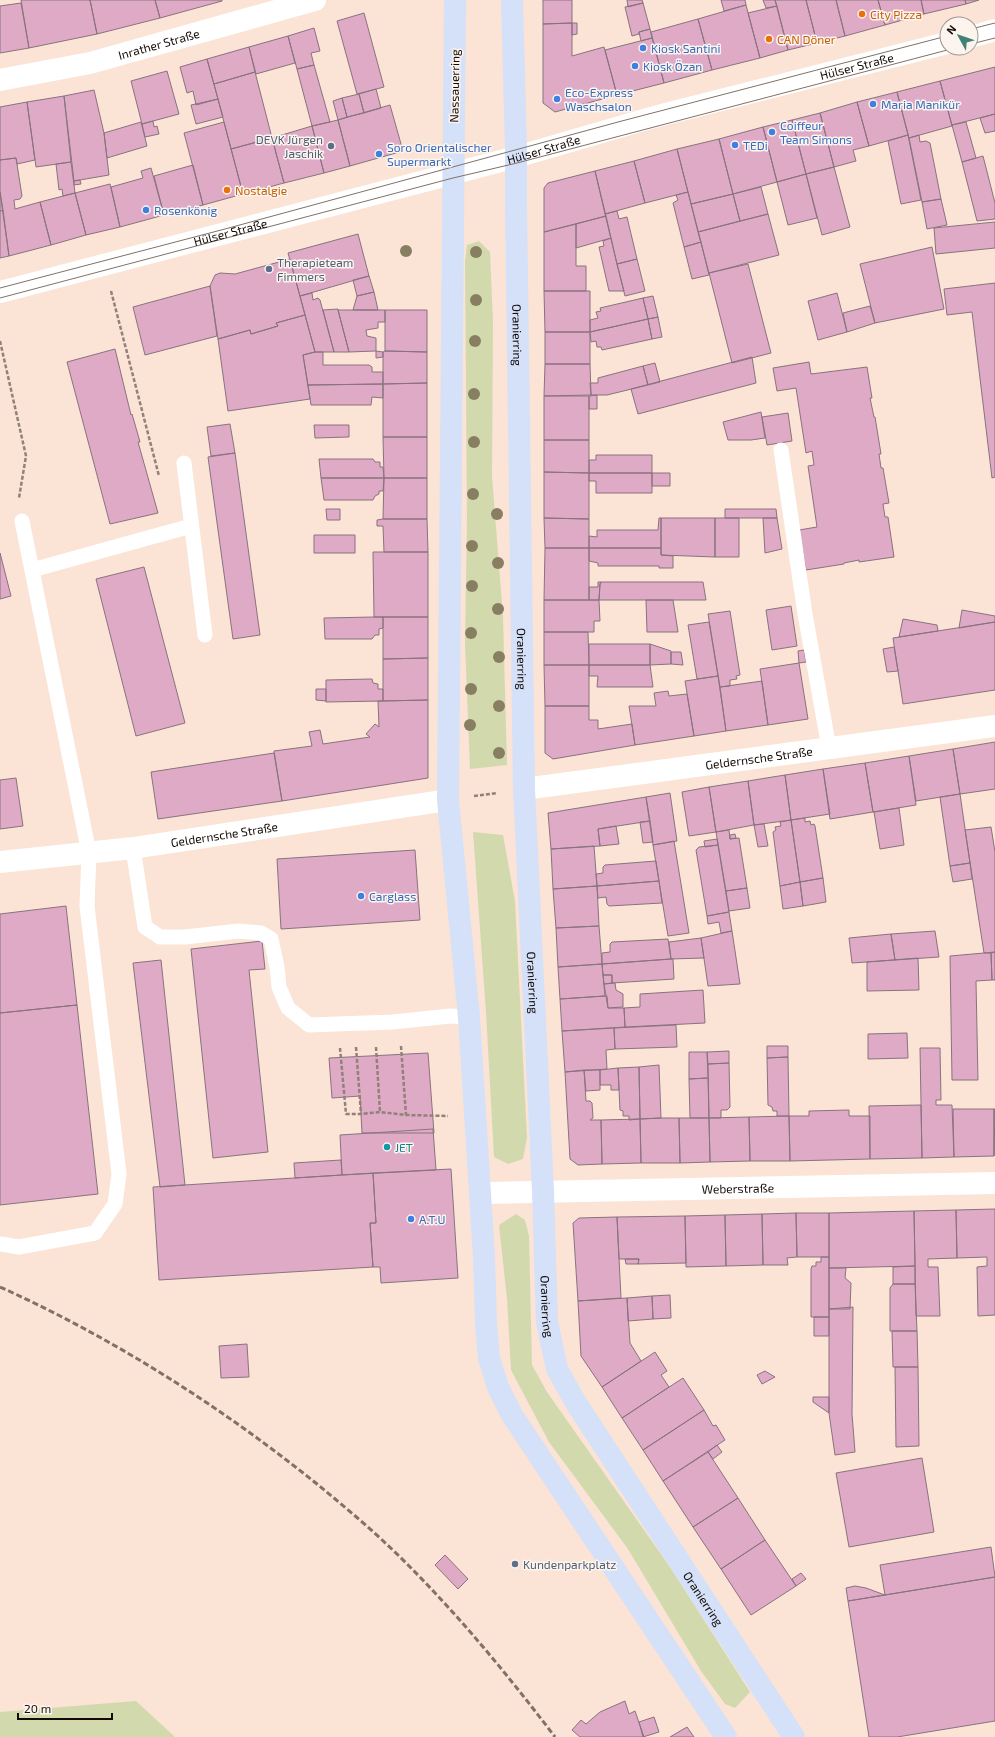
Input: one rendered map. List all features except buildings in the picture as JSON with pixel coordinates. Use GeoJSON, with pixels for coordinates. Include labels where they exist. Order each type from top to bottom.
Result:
{"type":"FeatureCollection","features":[{"type":"Feature","properties":{"kind":"main road","name":"Nassauerring"},"geometry":{"type":"LineString","coordinates":[[453,172],[455,0]]}},
{"type":"Feature","properties":{"kind":"main road"},"geometry":{"type":"LineString","coordinates":[[512,0],[516,157]]}},
{"type":"Feature","properties":{"kind":"main road","name":"Oranierring"},"geometry":{"type":"LineString","coordinates":[[516,157],[524,788],[543,1191],[547,1322],[557,1369],[576,1403],[794,1737]]}},
{"type":"Feature","properties":{"kind":"main road"},"geometry":{"type":"LineString","coordinates":[[453,172],[448,800],[469,1017],[480,1193],[486,1324],[490,1358],[498,1387],[512,1415],[726,1737]]}},
{"type":"Feature","properties":{"kind":"street","name":"Inrather Straße"},"geometry":{"type":"LineString","coordinates":[[0,80],[90,63],[315,0]]}},
{"type":"Feature","properties":{"kind":"street"},"geometry":{"type":"LineString","coordinates":[[979,35],[995,30]]}},
{"type":"Feature","properties":{"kind":"street","name":"Hülser Straße"},"geometry":{"type":"LineString","coordinates":[[0,292],[453,172],[516,157],[654,117],[939,45]]}},
{"type":"Feature","properties":{"kind":"street","name":"Geldernsche Straße"},"geometry":{"type":"LineString","coordinates":[[524,788],[995,726]]}},
{"type":"Feature","properties":{"kind":"street","name":"Geldernsche Straße"},"geometry":{"type":"LineString","coordinates":[[0,862],[133,848],[448,800]]}},
{"type":"Feature","properties":{"kind":"street","name":"Weberstraße"},"geometry":{"type":"LineString","coordinates":[[480,1193],[995,1183]]}},
{"type":"Feature","properties":{"kind":"lane"},"geometry":{"type":"LineString","coordinates":[[781,450],[806,614],[829,748]]}},
{"type":"Feature","properties":{"kind":"lane"},"geometry":{"type":"LineString","coordinates":[[184,463],[205,635]]}},
{"type":"Feature","properties":{"kind":"lane"},"geometry":{"type":"LineString","coordinates":[[0,1244],[19,1247],[95,1233],[115,1204],[119,1174],[87,906],[89,853],[22,521]]}},
{"type":"Feature","properties":{"kind":"lane"},"geometry":{"type":"LineString","coordinates":[[32,570],[191,526]]}},
{"type":"Feature","properties":{"kind":"lane"},"geometry":{"type":"LineString","coordinates":[[133,848],[145,927],[160,937],[185,937],[238,931],[261,933],[271,939],[277,967],[279,987],[288,1008],[309,1025],[374,1023],[450,1016],[469,1017]]}},
{"type":"Feature","properties":{"kind":"path"},"geometry":{"type":"LineString","coordinates":[[105,265],[160,477]]}},
{"type":"Feature","properties":{"kind":"path"},"geometry":{"type":"LineString","coordinates":[[0,341],[26,456],[19,499],[22,521]]}},
{"type":"Feature","properties":{"kind":"path"},"geometry":{"type":"LineString","coordinates":[[448,800],[524,788]]}},
{"type":"Feature","properties":{"kind":"path"},"geometry":{"type":"LineString","coordinates":[[399,1021],[406,1115]]}},
{"type":"Feature","properties":{"kind":"path"},"geometry":{"type":"LineString","coordinates":[[355,1023],[361,1114]]}},
{"type":"Feature","properties":{"kind":"path"},"geometry":{"type":"LineString","coordinates":[[374,1023],[380,1112]]}},
{"type":"Feature","properties":{"kind":"path"},"geometry":{"type":"LineString","coordinates":[[338,1024],[346,1114],[380,1112],[406,1115],[475,1116]]}},
{"type":"Feature","properties":{"kind":"green space"},"geometry":{"type":"Polygon","coordinates":[[[479,241],[490,252],[493,322],[492,476],[503,616],[507,765],[470,769],[465,644],[467,519],[465,262],[467,245],[479,241]]]}},
{"type":"Feature","properties":{"kind":"green space"},"geometry":{"type":"Polygon","coordinates":[[[473,832],[503,835],[515,901],[527,1138],[523,1159],[508,1164],[494,1157],[486,1012],[473,832]]]}},
{"type":"Feature","properties":{"kind":"green space"},"geometry":{"type":"Polygon","coordinates":[[[516,1214],[525,1220],[529,1236],[532,1365],[547,1392],[670,1567],[750,1692],[735,1708],[725,1704],[701,1671],[628,1549],[549,1442],[511,1370],[507,1299],[499,1225],[516,1214]]]}},
{"type":"Feature","properties":{"kind":"green space"},"geometry":{"type":"Polygon","coordinates":[[[136,1701],[175,1737],[0,1737],[0,1712],[136,1701]]]}},
{"type":"Feature","properties":{"kind":"tram line"},"geometry":{"type":"LineString","coordinates":[[979,27],[995,23]]}},
{"type":"Feature","properties":{"kind":"tram line"},"geometry":{"type":"LineString","coordinates":[[0,288],[225,229],[618,122],[939,38]]}},
{"type":"Feature","properties":{"kind":"tram line"},"geometry":{"type":"LineString","coordinates":[[979,42],[995,38]]}},
{"type":"Feature","properties":{"kind":"tram line"},"geometry":{"type":"LineString","coordinates":[[0,298],[453,178],[517,163],[939,52]]}},
{"type":"Feature","properties":{"kind":"railway"},"geometry":{"type":"LineString","coordinates":[[0,1287],[84,1328],[164,1375],[242,1427],[317,1484],[403,1559],[487,1652],[555,1737]]}},
{"type":"Feature","properties":{"kind":"place","name":"City Pizza"},"geometry":{"type":"Point","coordinates":[862,14]}},
{"type":"Feature","properties":{"kind":"place","name":"CAN Döner"},"geometry":{"type":"Point","coordinates":[769,39]}},
{"type":"Feature","properties":{"kind":"place","name":"Kiosk Santini"},"geometry":{"type":"Point","coordinates":[643,48]}},
{"type":"Feature","properties":{"kind":"place","name":"Kiosk Özan"},"geometry":{"type":"Point","coordinates":[635,66]}},
{"type":"Feature","properties":{"kind":"place","name":"Eco-Express Waschsalon"},"geometry":{"type":"Point","coordinates":[557,99]}},
{"type":"Feature","properties":{"kind":"place","name":"Maria Manikür"},"geometry":{"type":"Point","coordinates":[873,104]}},
{"type":"Feature","properties":{"kind":"place","name":"Coiffeur Team Simons"},"geometry":{"type":"Point","coordinates":[772,132]}},
{"type":"Feature","properties":{"kind":"place","name":"TEDi"},"geometry":{"type":"Point","coordinates":[735,145]}},
{"type":"Feature","properties":{"kind":"place","name":"DEVK Jürgen Jaschik"},"geometry":{"type":"Point","coordinates":[331,146]}},
{"type":"Feature","properties":{"kind":"place","name":"Soro Orientalischer Supermarkt"},"geometry":{"type":"Point","coordinates":[379,154]}},
{"type":"Feature","properties":{"kind":"place","name":"Nostalgie"},"geometry":{"type":"Point","coordinates":[227,190]}},
{"type":"Feature","properties":{"kind":"place","name":"Rosenkönig"},"geometry":{"type":"Point","coordinates":[146,210]}},
{"type":"Feature","properties":{"kind":"place","name":"Therapieteam Fimmers"},"geometry":{"type":"Point","coordinates":[269,269]}},
{"type":"Feature","properties":{"kind":"place","name":"Carglass"},"geometry":{"type":"Point","coordinates":[361,896]}},
{"type":"Feature","properties":{"kind":"place","name":"JET"},"geometry":{"type":"Point","coordinates":[387,1147]}},
{"type":"Feature","properties":{"kind":"place","name":"A.T.U"},"geometry":{"type":"Point","coordinates":[411,1219]}},
{"type":"Feature","properties":{"kind":"place","name":"Kundenparkplatz"},"geometry":{"type":"Point","coordinates":[515,1564]}}]}
